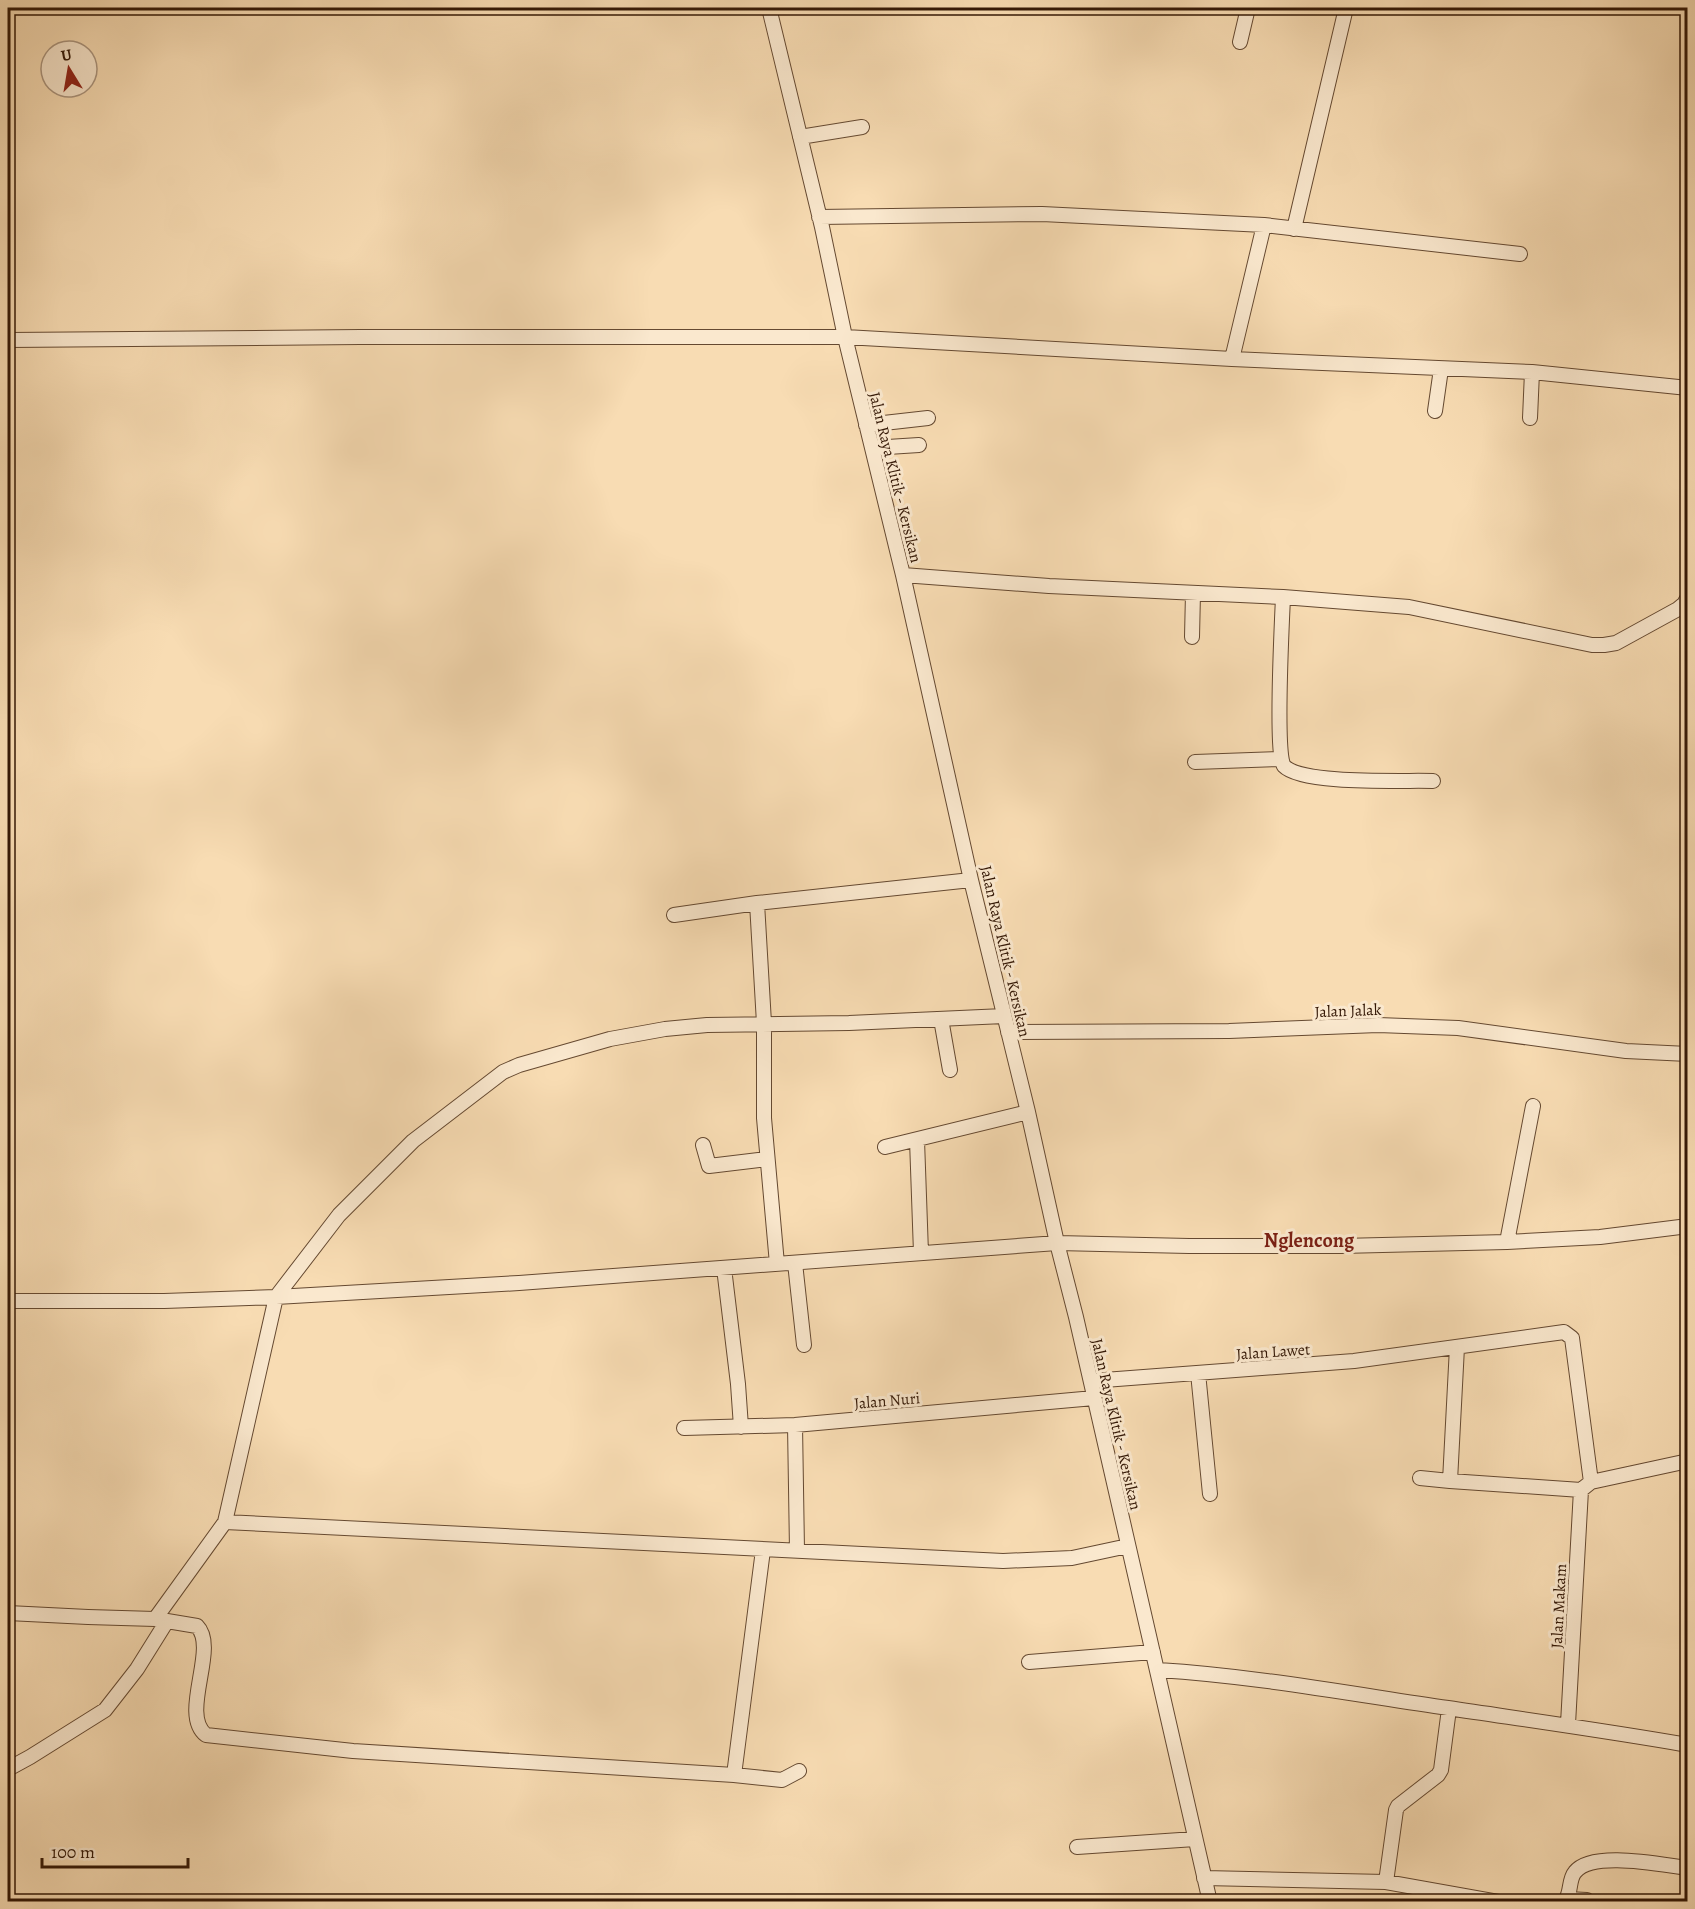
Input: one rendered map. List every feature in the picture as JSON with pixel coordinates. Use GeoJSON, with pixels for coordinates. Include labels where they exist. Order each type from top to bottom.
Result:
{"type":"FeatureCollection","features":[{"type":"Feature","properties":{"kind":"street","name":"Jalan Raya Klitik - Kersikan"},"geometry":{"type":"LineString","coordinates":[[769,8],[819,217],[844,337],[903,575],[971,880],[1028,1112],[1158,1670],[1210,1902]]}},
{"type":"Feature","properties":{"kind":"street"},"geometry":{"type":"LineString","coordinates":[[1240,42],[1248,8]]}},
{"type":"Feature","properties":{"kind":"street"},"geometry":{"type":"LineString","coordinates":[[1294,229],[1346,8]]}},
{"type":"Feature","properties":{"kind":"street"},"geometry":{"type":"LineString","coordinates":[[800,137],[862,127]]}},
{"type":"Feature","properties":{"kind":"street"},"geometry":{"type":"LineString","coordinates":[[819,217],[1042,214],[1264,225],[1520,254]]}},
{"type":"Feature","properties":{"kind":"street"},"geometry":{"type":"LineString","coordinates":[[1232,359],[1264,225]]}},
{"type":"Feature","properties":{"kind":"street"},"geometry":{"type":"LineString","coordinates":[[8,340],[844,337],[1232,359],[1532,372],[1688,388]]}},
{"type":"Feature","properties":{"kind":"street"},"geometry":{"type":"LineString","coordinates":[[1435,411],[1442,369]]}},
{"type":"Feature","properties":{"kind":"street"},"geometry":{"type":"LineString","coordinates":[[1530,418],[1532,372]]}},
{"type":"Feature","properties":{"kind":"street"},"geometry":{"type":"LineString","coordinates":[[866,425],[928,418]]}},
{"type":"Feature","properties":{"kind":"street"},"geometry":{"type":"LineString","coordinates":[[872,448],[919,445]]}},
{"type":"Feature","properties":{"kind":"street"},"geometry":{"type":"LineString","coordinates":[[903,575],[1283,597],[1409,607],[1592,645],[1616,643],[1678,609],[1688,597]]}},
{"type":"Feature","properties":{"kind":"street"},"geometry":{"type":"LineString","coordinates":[[1192,637],[1193,593]]}},
{"type":"Feature","properties":{"kind":"street"},"geometry":{"type":"LineString","coordinates":[[1283,597],[1280,759],[1283,765],[1291,771],[1326,778],[1433,781]]}},
{"type":"Feature","properties":{"kind":"street"},"geometry":{"type":"LineString","coordinates":[[1195,762],[1280,759]]}},
{"type":"Feature","properties":{"kind":"street"},"geometry":{"type":"LineString","coordinates":[[674,915],[757,903],[971,880]]}},
{"type":"Feature","properties":{"kind":"street"},"geometry":{"type":"LineString","coordinates":[[757,903],[764,1023],[764,1118],[777,1264]]}},
{"type":"Feature","properties":{"kind":"street"},"geometry":{"type":"LineString","coordinates":[[8,1769],[105,1710],[137,1669],[161,1620],[225,1522],[276,1297],[360,1191],[413,1141],[503,1072],[541,1058],[610,1039],[665,1029],[764,1023],[1004,1016]]}},
{"type":"Feature","properties":{"kind":"street"},"geometry":{"type":"LineString","coordinates":[[941,1019],[950,1070]]}},
{"type":"Feature","properties":{"kind":"street","name":"Jalan Jalak"},"geometry":{"type":"LineString","coordinates":[[1008,1032],[1229,1030],[1389,1025],[1458,1028],[1626,1051],[1688,1054]]}},
{"type":"Feature","properties":{"kind":"street"},"geometry":{"type":"LineString","coordinates":[[1507,1242],[1533,1107]]}},
{"type":"Feature","properties":{"kind":"street"},"geometry":{"type":"LineString","coordinates":[[885,1147],[1028,1112]]}},
{"type":"Feature","properties":{"kind":"street"},"geometry":{"type":"LineString","coordinates":[[916,1140],[921,1253]]}},
{"type":"Feature","properties":{"kind":"street"},"geometry":{"type":"LineString","coordinates":[[703,1145],[709,1166],[767,1159]]}},
{"type":"Feature","properties":{"kind":"street"},"geometry":{"type":"LineString","coordinates":[[8,1301],[164,1301],[276,1297],[507,1284],[1057,1243],[1317,1246],[1507,1242],[1600,1237],[1688,1226]]}},
{"type":"Feature","properties":{"kind":"street"},"geometry":{"type":"LineString","coordinates":[[795,1263],[804,1345]]}},
{"type":"Feature","properties":{"kind":"street"},"geometry":{"type":"LineString","coordinates":[[724,1268],[741,1427]]}},
{"type":"Feature","properties":{"kind":"street","name":"Jalan Lawet"},"geometry":{"type":"LineString","coordinates":[[1090,1381],[1354,1361],[1564,1332],[1572,1338],[1586,1486]]}},
{"type":"Feature","properties":{"kind":"street"},"geometry":{"type":"LineString","coordinates":[[1450,1481],[1457,1347]]}},
{"type":"Feature","properties":{"kind":"street"},"geometry":{"type":"LineString","coordinates":[[1198,1373],[1210,1494]]}},
{"type":"Feature","properties":{"kind":"street","name":"Jalan Nuri"},"geometry":{"type":"LineString","coordinates":[[684,1428],[795,1425],[1094,1398]]}},
{"type":"Feature","properties":{"kind":"street"},"geometry":{"type":"LineString","coordinates":[[795,1425],[797,1550]]}},
{"type":"Feature","properties":{"kind":"street"},"geometry":{"type":"LineString","coordinates":[[1420,1478],[1586,1486],[1688,1461]]}},
{"type":"Feature","properties":{"kind":"street","name":"Jalan Makam"},"geometry":{"type":"LineString","coordinates":[[1568,1724],[1586,1486]]}},
{"type":"Feature","properties":{"kind":"street"},"geometry":{"type":"LineString","coordinates":[[225,1522],[1003,1562],[1072,1558],[1128,1546]]}},
{"type":"Feature","properties":{"kind":"street"},"geometry":{"type":"LineString","coordinates":[[734,1775],[763,1550]]}},
{"type":"Feature","properties":{"kind":"street"},"geometry":{"type":"LineString","coordinates":[[8,1612],[161,1620],[197,1626],[201,1631],[203,1654],[196,1722],[206,1735],[354,1751],[782,1780],[799,1771]]}},
{"type":"Feature","properties":{"kind":"street"},"geometry":{"type":"LineString","coordinates":[[1029,1662],[1153,1652]]}},
{"type":"Feature","properties":{"kind":"street"},"geometry":{"type":"LineString","coordinates":[[1158,1670],[1205,1673],[1568,1724],[1688,1744]]}},
{"type":"Feature","properties":{"kind":"street"},"geometry":{"type":"LineString","coordinates":[[1386,1882],[1396,1810],[1441,1770],[1449,1709]]}},
{"type":"Feature","properties":{"kind":"street"},"geometry":{"type":"LineString","coordinates":[[1077,1847],[1195,1839]]}},
{"type":"Feature","properties":{"kind":"street"},"geometry":{"type":"LineString","coordinates":[[1587,1902],[1587,1900],[1565,1900],[1571,1878],[1576,1870],[1592,1861],[1608,1860],[1688,1868]]}},
{"type":"Feature","properties":{"kind":"street"},"geometry":{"type":"LineString","coordinates":[[1204,1878],[1386,1882],[1498,1902]]}},
{"type":"Feature","properties":{"kind":"district","name":"Nglencong"},"geometry":{"type":"Point","coordinates":[1309,1240]}}]}
